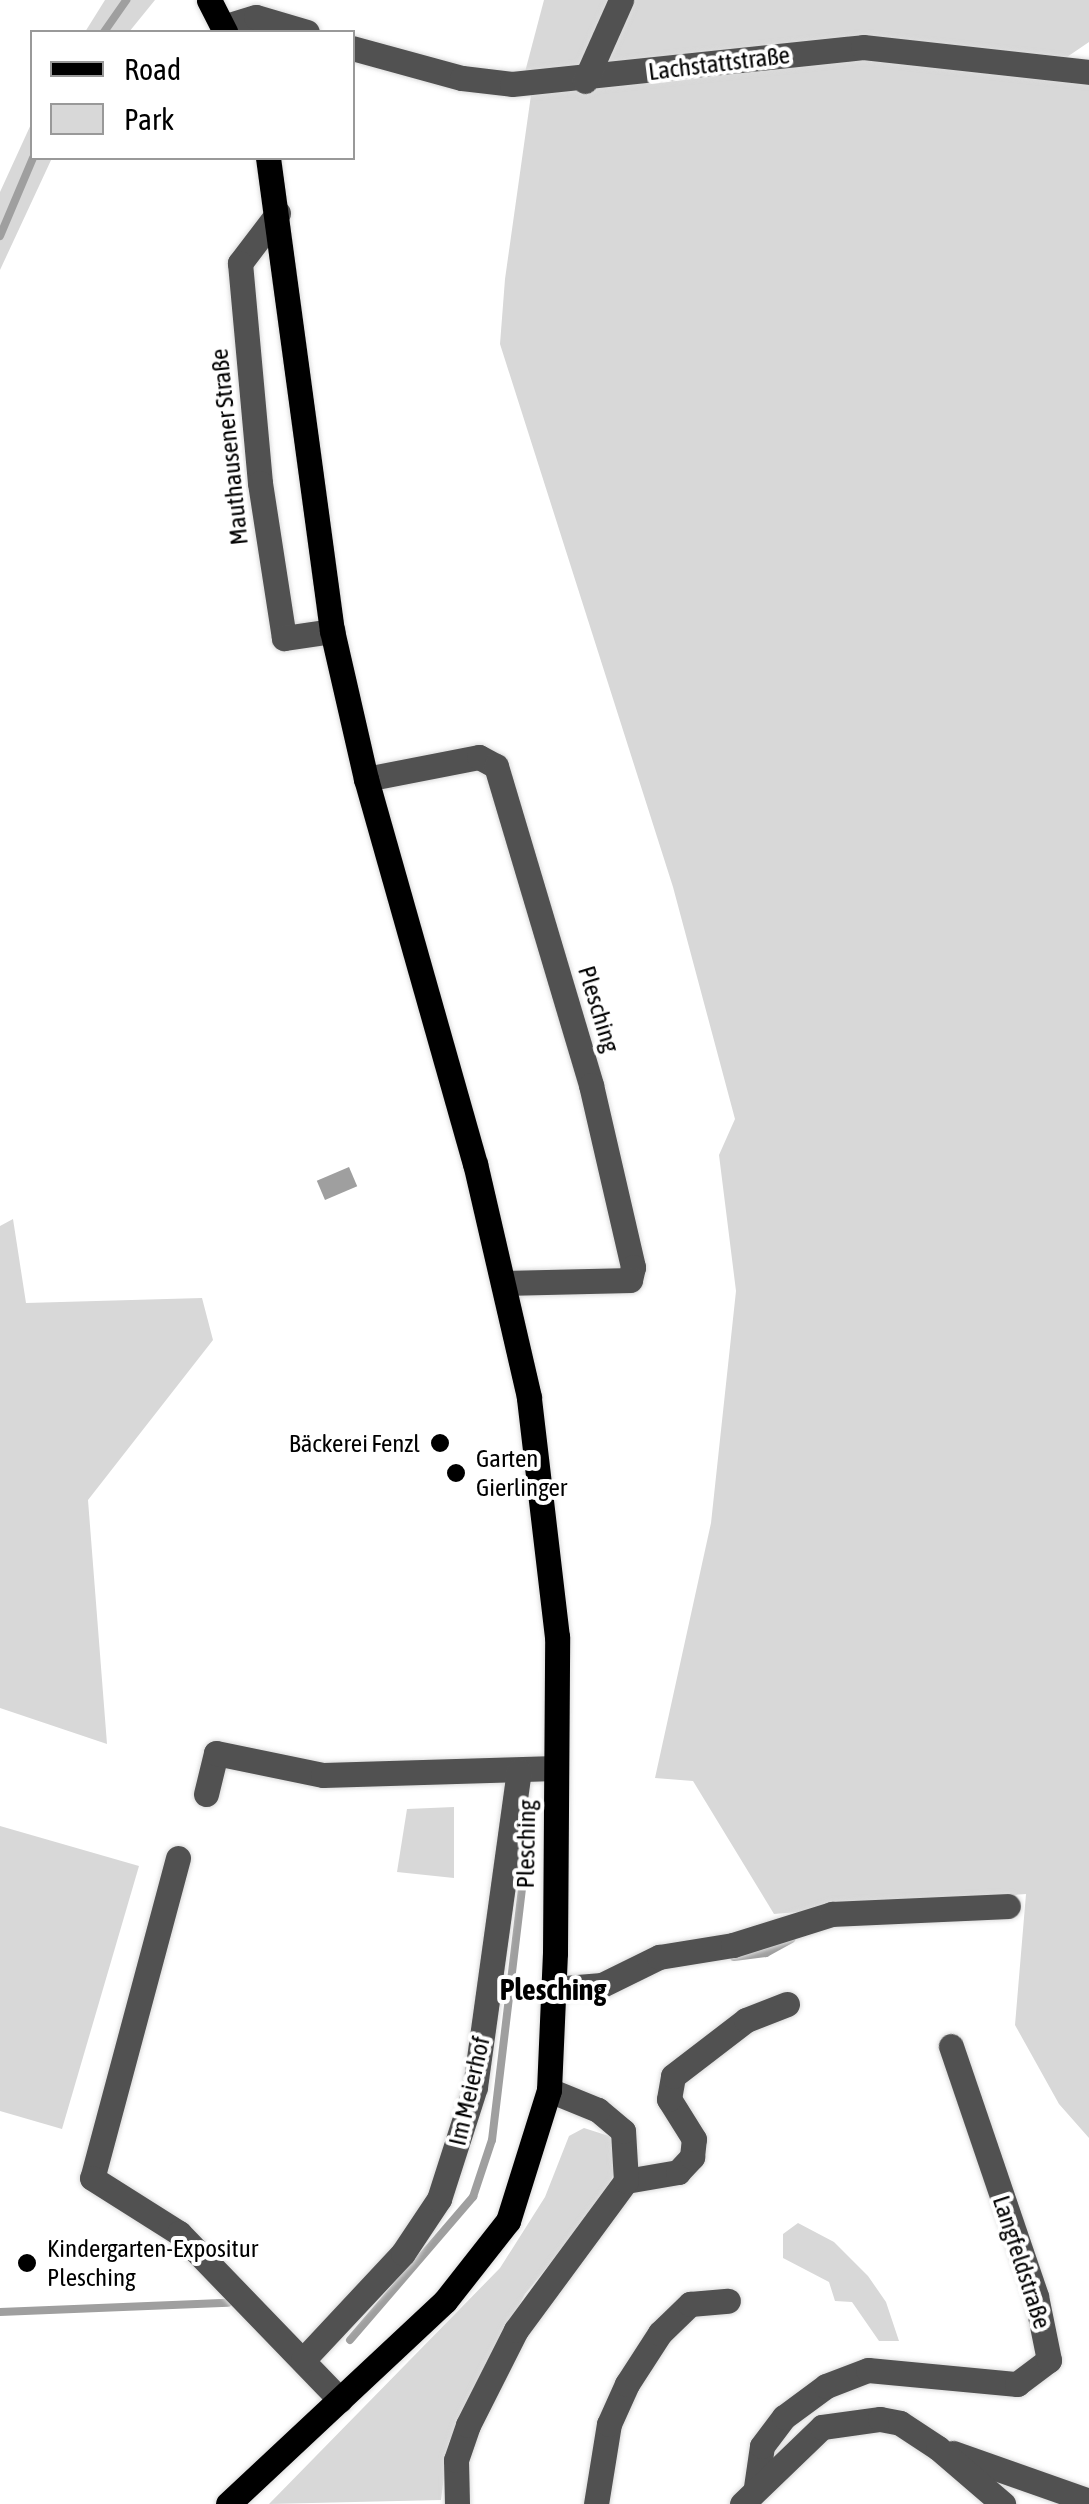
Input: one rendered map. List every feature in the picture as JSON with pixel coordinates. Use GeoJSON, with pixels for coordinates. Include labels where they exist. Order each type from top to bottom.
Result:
{"type":"FeatureCollection","features":[{"type":"Feature","properties":{"kind":"main road"},"geometry":{"type":"LineString","coordinates":[[208,0],[224,30]]}},
{"type":"Feature","properties":{"kind":"main road"},"geometry":{"type":"LineString","coordinates":[[268,160],[308,479],[332,631]]}},
{"type":"Feature","properties":{"kind":"main road","name":"Plesching"},"geometry":{"type":"LineString","coordinates":[[228,2504],[444,2301],[499,2233],[526,2178],[549,2090],[557,1638],[546,1506],[505,1283],[366,779],[332,631]]}},
{"type":"Feature","properties":{"kind":"street"},"geometry":{"type":"LineString","coordinates":[[585,81],[621,0]]}},
{"type":"Feature","properties":{"kind":"street"},"geometry":{"type":"LineString","coordinates":[[224,30],[256,17],[301,30]]}},
{"type":"Feature","properties":{"kind":"street","name":"Lachstattstraße"},"geometry":{"type":"LineString","coordinates":[[355,49],[462,78],[585,81],[863,48],[1087,66]]}},
{"type":"Feature","properties":{"kind":"street","name":"Mauthausener Straße"},"geometry":{"type":"LineString","coordinates":[[278,214],[240,263],[260,483],[284,638],[332,631]]}},
{"type":"Feature","properties":{"kind":"street","name":"Plesching"},"geometry":{"type":"LineString","coordinates":[[366,779],[479,757],[496,766],[591,1085],[633,1267],[630,1280],[505,1283]]}},
{"type":"Feature","properties":{"kind":"street"},"geometry":{"type":"LineString","coordinates":[[206,1794],[216,1753],[323,1775],[556,1768]]}},
{"type":"Feature","properties":{"kind":"street","name":"Im Meierhof"},"geometry":{"type":"LineString","coordinates":[[303,2360],[403,2253],[440,2199],[475,2087],[519,1771]]}},
{"type":"Feature","properties":{"kind":"street"},"geometry":{"type":"LineString","coordinates":[[178,1858],[92,2178],[179,2233],[340,2400]]}},
{"type":"Feature","properties":{"kind":"street"},"geometry":{"type":"LineString","coordinates":[[553,1989],[602,1985],[659,1957],[733,1945],[832,1914],[1008,1906]]}},
{"type":"Feature","properties":{"kind":"street"},"geometry":{"type":"LineString","coordinates":[[626,2180],[678,2172],[692,2157],[694,2139],[669,2098],[673,2076],[746,2020],[788,2004]]}},
{"type":"Feature","properties":{"kind":"street","name":"Langfeldstraße"},"geometry":{"type":"LineString","coordinates":[[749,2495],[762,2446],[784,2417],[826,2386],[868,2370],[1017,2384],[1049,2360],[1036,2296],[951,2046]]}},
{"type":"Feature","properties":{"kind":"street"},"geometry":{"type":"LineString","coordinates":[[457,2504],[456,2460],[516,2330],[626,2180],[623,2131],[598,2110],[549,2090]]}},
{"type":"Feature","properties":{"kind":"street"},"geometry":{"type":"LineString","coordinates":[[596,2504],[609,2424],[627,2384],[660,2333],[690,2304],[728,2301]]}},
{"type":"Feature","properties":{"kind":"street","name":"Langfeldstraße"},"geometry":{"type":"LineString","coordinates":[[749,2495],[822,2427],[847,2419],[900,2423],[938,2448],[1003,2504]]}},
{"type":"Feature","properties":{"kind":"street","name":"Langfeldstraße"},"geometry":{"type":"LineString","coordinates":[[938,2448],[1089,2501]]}},
{"type":"Feature","properties":{"kind":"green space"},"geometry":{"type":"Polygon","coordinates":[[[105,0],[155,0],[131,30],[86,30],[105,0]]]}},
{"type":"Feature","properties":{"kind":"green space"},"geometry":{"type":"Polygon","coordinates":[[[544,0],[614,0],[578,66],[525,72],[544,0]]]}},
{"type":"Feature","properties":{"kind":"green space"},"geometry":{"type":"Polygon","coordinates":[[[626,0],[1089,0],[1089,42],[1067,57],[852,37],[596,69],[626,0]]]}},
{"type":"Feature","properties":{"kind":"green space"},"geometry":{"type":"Polygon","coordinates":[[[861,56],[1089,83],[1089,2138],[1059,2104],[1015,2025],[1026,1894],[774,1914],[693,1781],[655,1778],[711,1523],[736,1291],[719,1155],[735,1119],[673,887],[500,344],[505,279],[531,95],[861,56]]]}},
{"type":"Feature","properties":{"kind":"green space"},"geometry":{"type":"Polygon","coordinates":[[[30,126],[30,160],[51,160],[0,270],[0,192],[30,126]]]}},
{"type":"Feature","properties":{"kind":"green space"},"geometry":{"type":"Polygon","coordinates":[[[13,1219],[26,1303],[202,1298],[213,1340],[88,1500],[107,1744],[0,1708],[0,1226],[13,1219]]]}},
{"type":"Feature","properties":{"kind":"green space"},"geometry":{"type":"Polygon","coordinates":[[[454,1807],[454,1878],[397,1872],[407,1809],[454,1807]]]}},
{"type":"Feature","properties":{"kind":"green space"},"geometry":{"type":"Polygon","coordinates":[[[0,1826],[139,1866],[62,2129],[0,2111],[0,1826]]]}},
{"type":"Feature","properties":{"kind":"green space"},"geometry":{"type":"Polygon","coordinates":[[[584,2128],[612,2137],[618,2161],[605,2197],[525,2294],[448,2444],[441,2500],[269,2504],[500,2268],[545,2197],[569,2136],[584,2128]]]}},
{"type":"Feature","properties":{"kind":"green space"},"geometry":{"type":"Polygon","coordinates":[[[798,2223],[834,2242],[868,2276],[886,2302],[899,2341],[879,2341],[852,2302],[835,2301],[829,2282],[783,2258],[783,2234],[798,2223]]]}},
{"type":"Feature","properties":{"kind":"shaded area"},"geometry":{"type":"Polygon","coordinates":[[[349,1167],[357,1186],[325,1200],[317,1181],[349,1167]]]}},
{"type":"Feature","properties":{"kind":"waterway"},"geometry":{"type":"LineString","coordinates":[[105,30],[126,0]]}},
{"type":"Feature","properties":{"kind":"waterway"},"geometry":{"type":"LineString","coordinates":[[0,236],[32,160]]}},
{"type":"Feature","properties":{"kind":"waterway"},"geometry":{"type":"LineString","coordinates":[[350,2340],[473,2197],[492,2140],[522,1889]]}},
{"type":"Feature","properties":{"kind":"waterway"},"geometry":{"type":"LineString","coordinates":[[734,1957],[766,1953],[791,1939]]}},
{"type":"Feature","properties":{"kind":"waterway"},"geometry":{"type":"LineString","coordinates":[[0,2312],[228,2303]]}},
{"type":"Feature","properties":{"kind":"place","name":"Bäckerei Fenzl"},"geometry":{"type":"Point","coordinates":[440,1443]}},
{"type":"Feature","properties":{"kind":"place","name":"Garten Gierlinger"},"geometry":{"type":"Point","coordinates":[456,1473]}},
{"type":"Feature","properties":{"kind":"place","name":"Kindergarten-Expositur Plesching"},"geometry":{"type":"Point","coordinates":[27,2263]}},
{"type":"Feature","properties":{"kind":"district","name":"Plesching"},"geometry":{"type":"Point","coordinates":[553,1989]}}]}
